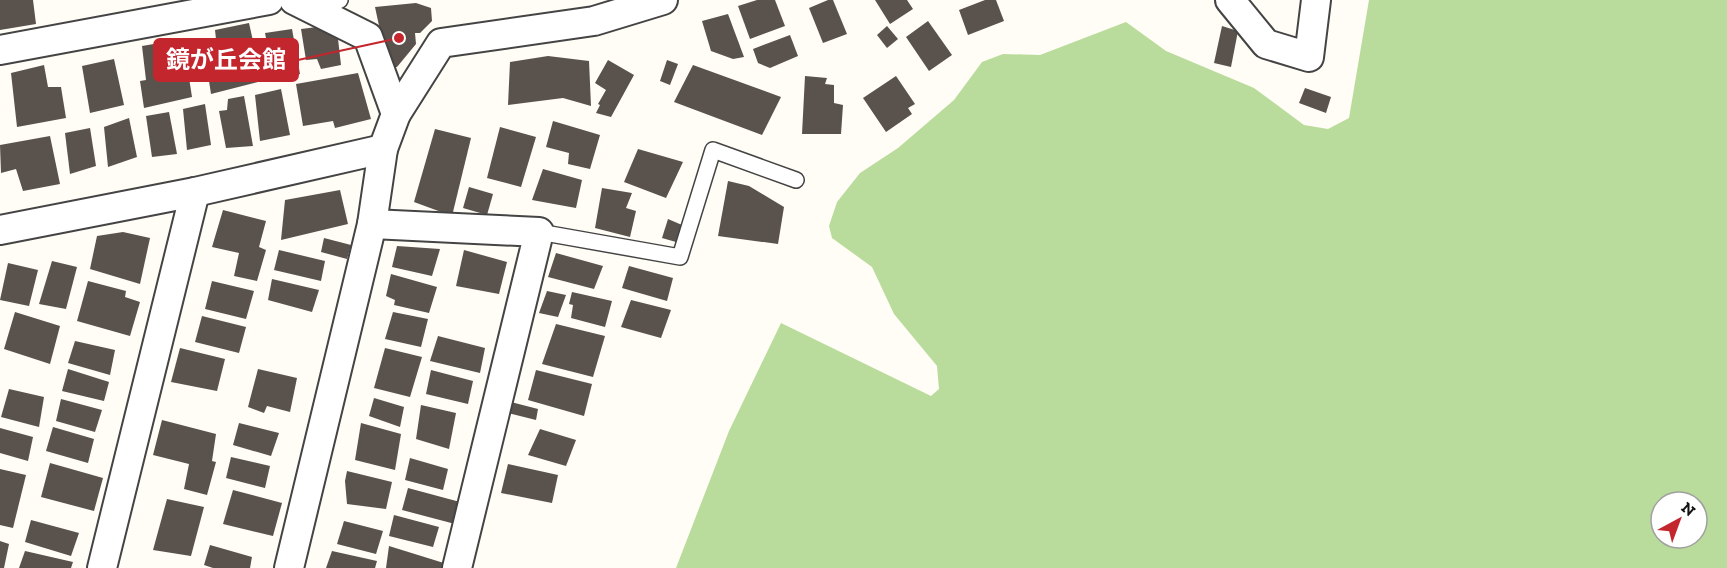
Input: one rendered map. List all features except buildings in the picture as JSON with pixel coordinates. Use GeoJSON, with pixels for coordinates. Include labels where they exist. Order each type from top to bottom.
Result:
{"type":"FeatureCollection","features":[{"type":"Feature","properties":{"kind":"street"},"geometry":{"type":"LineString","coordinates":[[0,50],[269,0]]}},
{"type":"Feature","properties":{"kind":"street"},"geometry":{"type":"LineString","coordinates":[[289,568],[372,224],[383,149],[396,114],[441,43],[596,11],[663,0]]}},
{"type":"Feature","properties":{"kind":"street"},"geometry":{"type":"LineString","coordinates":[[1230,0],[1266,44],[1309,57],[1316,0]]}},
{"type":"Feature","properties":{"kind":"street"},"geometry":{"type":"LineString","coordinates":[[317,4],[368,37],[396,114]]}},
{"type":"Feature","properties":{"kind":"street"},"geometry":{"type":"LineString","coordinates":[[1,232],[195,192],[383,149]]}},
{"type":"Feature","properties":{"kind":"street"},"geometry":{"type":"LineString","coordinates":[[102,568],[195,192]]}},
{"type":"Feature","properties":{"kind":"street"},"geometry":{"type":"LineString","coordinates":[[372,224],[539,232],[458,568]]}},
{"type":"Feature","properties":{"kind":"lane"},"geometry":{"type":"LineString","coordinates":[[539,232],[680,257],[713,150],[796,180]]}},
{"type":"Feature","properties":{"kind":"green space"},"geometry":{"type":"Polygon","coordinates":[[[1369,0],[1727,0],[1727,568],[676,568],[729,431],[781,323],[931,396],[939,389],[937,366],[894,314],[872,267],[832,238],[829,226],[837,202],[860,173],[898,148],[954,100],[982,62],[1003,54],[1040,55],[1126,22],[1166,51],[1254,88],[1304,125],[1328,129],[1349,118],[1369,0]]]}},
{"type":"Feature","properties":{"kind":"place","name":"鏡が丘会館"},"geometry":{"type":"Point","coordinates":[399,38]}}]}
